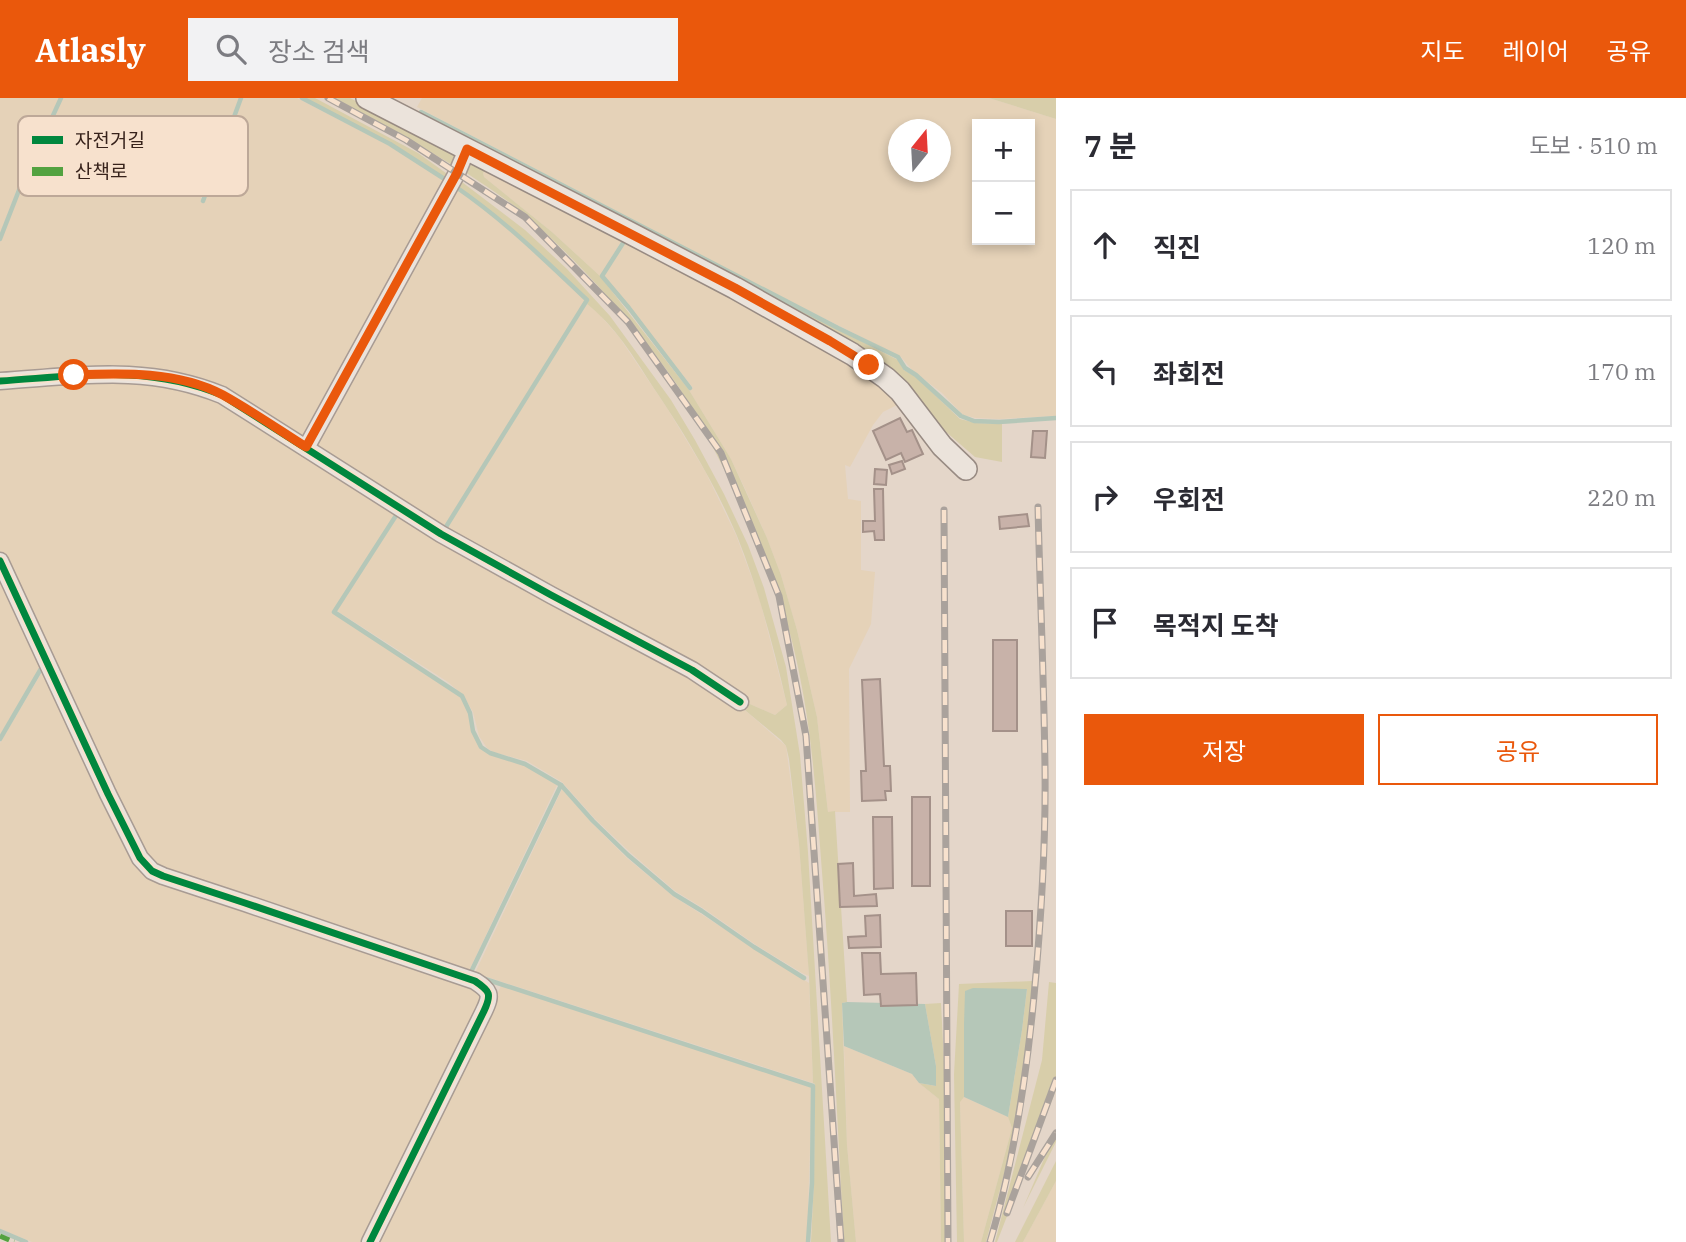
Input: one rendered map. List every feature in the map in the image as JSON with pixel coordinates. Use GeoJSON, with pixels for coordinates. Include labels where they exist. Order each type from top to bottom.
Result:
{"type":"FeatureCollection","features":[{"type":"Feature","properties":{"kind":"street"},"geometry":{"type":"LineString","coordinates":[[367,98],[640,238],[852,354],[900,391],[942,446],[966,469]]}},
{"type":"Feature","properties":{"kind":"street"},"geometry":{"type":"LineString","coordinates":[[306,447],[452,183],[467,149]]}},
{"type":"Feature","properties":{"kind":"street"},"geometry":{"type":"LineString","coordinates":[[0,381],[99,374],[151,376],[176,379],[222,395],[441,534],[692,670],[740,702]]}},
{"type":"Feature","properties":{"kind":"street"},"geometry":{"type":"LineString","coordinates":[[0,561],[108,794],[140,858],[152,871],[475,981],[486,989],[489,1000],[370,1242]]}},
{"type":"Feature","properties":{"kind":"shaded area"},"geometry":{"type":"Polygon","coordinates":[[[0,98],[59,98],[51,116],[18,116],[18,187],[0,234],[0,98]]]}},
{"type":"Feature","properties":{"kind":"shaded area"},"geometry":{"type":"Polygon","coordinates":[[[62,98],[239,98],[232,116],[54,116],[62,98]]]}},
{"type":"Feature","properties":{"kind":"shaded area"},"geometry":{"type":"Polygon","coordinates":[[[242,98],[297,98],[386,144],[446,181],[305,437],[213,385],[0,376],[0,242],[18,195],[202,196],[205,200],[206,196],[248,196],[248,116],[235,116],[242,98]]]}},
{"type":"Feature","properties":{"kind":"shaded area"},"geometry":{"type":"Polygon","coordinates":[[[304,98],[315,98],[418,153],[450,176],[447,179],[391,143],[304,98]]]}},
{"type":"Feature","properties":{"kind":"shaded area"},"geometry":{"type":"Polygon","coordinates":[[[334,98],[350,98],[456,153],[454,166],[397,132],[334,98]]]}},
{"type":"Feature","properties":{"kind":"shaded area"},"geometry":{"type":"Polygon","coordinates":[[[422,98],[989,98],[1056,119],[1056,416],[999,419],[963,415],[901,357],[417,107],[422,98]]]}},
{"type":"Feature","properties":{"kind":"shaded area"},"geometry":{"type":"Polygon","coordinates":[[[989,98],[1056,98],[1056,119],[989,98]]]}},
{"type":"Feature","properties":{"kind":"shaded area"},"geometry":{"type":"Polygon","coordinates":[[[415,111],[898,360],[904,370],[916,377],[960,419],[1002,424],[1002,462],[975,457],[945,431],[914,396],[415,111]]]}},
{"type":"Feature","properties":{"kind":"shaded area"},"geometry":{"type":"Polygon","coordinates":[[[476,162],[487,167],[483,173],[484,177],[552,232],[600,276],[689,390],[731,459],[781,575],[817,717],[828,812],[835,811],[847,1002],[842,1003],[847,1145],[856,1242],[844,1242],[829,964],[811,750],[795,653],[774,582],[735,491],[701,425],[662,363],[608,297],[549,236],[497,193],[465,172],[476,162]]]}},
{"type":"Feature","properties":{"kind":"shaded area"},"geometry":{"type":"Polygon","coordinates":[[[487,167],[624,237],[600,276],[552,232],[484,177],[483,173],[487,167]]]}},
{"type":"Feature","properties":{"kind":"shaded area"},"geometry":{"type":"Polygon","coordinates":[[[458,179],[525,230],[567,269],[610,316],[671,400],[695,440],[748,545],[764,588],[786,667],[800,755],[831,1242],[811,1242],[815,1084],[799,844],[789,759],[786,746],[781,740],[740,706],[743,701],[775,715],[787,705],[752,578],[737,536],[709,478],[677,423],[623,342],[587,304],[589,300],[557,269],[507,225],[454,184],[458,179]]]}},
{"type":"Feature","properties":{"kind":"shaded area"},"geometry":{"type":"Polygon","coordinates":[[[453,187],[481,206],[585,300],[442,530],[318,450],[315,441],[453,187]]]}},
{"type":"Feature","properties":{"kind":"shaded area"},"geometry":{"type":"Polygon","coordinates":[[[628,238],[844,358],[876,382],[897,405],[883,412],[850,467],[845,465],[848,499],[861,501],[861,570],[875,572],[871,624],[849,669],[850,812],[828,812],[817,717],[797,630],[781,575],[747,493],[731,459],[689,390],[693,388],[604,275],[628,238]]]}},
{"type":"Feature","properties":{"kind":"shaded area"},"geometry":{"type":"Polygon","coordinates":[[[587,304],[619,337],[667,408],[705,471],[736,535],[759,597],[787,705],[775,715],[743,701],[445,532],[587,304]]]}},
{"type":"Feature","properties":{"kind":"shaded area"},"geometry":{"type":"Polygon","coordinates":[[[81,380],[138,381],[178,386],[219,402],[396,514],[333,612],[461,697],[469,713],[472,731],[480,747],[489,754],[525,764],[557,785],[469,971],[149,864],[108,783],[0,551],[0,389],[81,380]]]}},
{"type":"Feature","properties":{"kind":"shaded area"},"geometry":{"type":"Polygon","coordinates":[[[398,516],[440,543],[442,540],[638,645],[740,706],[786,746],[799,844],[809,976],[756,945],[675,891],[595,819],[562,782],[527,761],[487,748],[479,736],[473,712],[463,695],[448,682],[337,611],[398,516]]]}},
{"type":"Feature","properties":{"kind":"shaded area"},"geometry":{"type":"Polygon","coordinates":[[[0,580],[41,667],[0,735],[0,580]]]}},
{"type":"Feature","properties":{"kind":"shaded area"},"geometry":{"type":"Polygon","coordinates":[[[42,672],[138,869],[143,874],[474,984],[483,997],[366,1242],[32,1242],[0,1229],[0,743],[42,672]]]}},
{"type":"Feature","properties":{"kind":"shaded area"},"geometry":{"type":"Polygon","coordinates":[[[562,789],[627,858],[673,896],[809,983],[813,1083],[475,973],[562,789]]]}},
{"type":"Feature","properties":{"kind":"shaded area"},"geometry":{"type":"Polygon","coordinates":[[[1033,981],[1029,1044],[1016,1129],[986,1242],[981,1242],[1012,1128],[1008,1117],[1027,989],[964,1024],[964,1097],[960,1102],[964,1242],[957,1242],[954,1074],[959,984],[1033,981]]]}},
{"type":"Feature","properties":{"kind":"shaded area"},"geometry":{"type":"Polygon","coordinates":[[[1049,982],[1056,983],[1056,1090],[995,1242],[1042,1060],[1049,982]]]}},
{"type":"Feature","properties":{"kind":"shaded area"},"geometry":{"type":"Polygon","coordinates":[[[501,986],[812,1087],[807,1242],[375,1242],[501,986]]]}},
{"type":"Feature","properties":{"kind":"shaded area"},"geometry":{"type":"Polygon","coordinates":[[[973,988],[1027,989],[1008,1117],[964,1097],[965,991],[973,988]]]}},
{"type":"Feature","properties":{"kind":"shaded area"},"geometry":{"type":"Polygon","coordinates":[[[842,1003],[925,1004],[936,1066],[936,1086],[919,1083],[912,1074],[844,1046],[842,1003]]]}},
{"type":"Feature","properties":{"kind":"shaded area"},"geometry":{"type":"Polygon","coordinates":[[[941,1003],[946,1101],[947,1242],[941,1242],[939,1099],[919,1083],[936,1086],[936,1066],[925,1004],[941,1003]]]}},
{"type":"Feature","properties":{"kind":"shaded area"},"geometry":{"type":"Polygon","coordinates":[[[844,1046],[912,1074],[939,1099],[941,1242],[856,1242],[847,1145],[844,1046]]]}},
{"type":"Feature","properties":{"kind":"shaded area"},"geometry":{"type":"Polygon","coordinates":[[[964,1097],[1008,1117],[1012,1128],[981,1242],[964,1242],[960,1101],[964,1097]]]}},
{"type":"Feature","properties":{"kind":"shaded area"},"geometry":{"type":"Polygon","coordinates":[[[1056,1131],[1056,1142],[1023,1208],[1056,1131]]]}},
{"type":"Feature","properties":{"kind":"shaded area"},"geometry":{"type":"Polygon","coordinates":[[[1056,1161],[1056,1181],[1023,1242],[1015,1242],[1056,1161]]]}},
{"type":"Feature","properties":{"kind":"shaded area"},"geometry":{"type":"Polygon","coordinates":[[[1056,1181],[1056,1242],[1023,1242],[1056,1181]]]}},
{"type":"Feature","properties":{"kind":"building"},"geometry":{"type":"Polygon","coordinates":[[[900,418],[907,432],[912,430],[923,454],[905,462],[901,453],[886,460],[873,431],[900,418]]]}},
{"type":"Feature","properties":{"kind":"building"},"geometry":{"type":"Polygon","coordinates":[[[1033,431],[1047,431],[1045,458],[1031,457],[1033,431]]]}},
{"type":"Feature","properties":{"kind":"building"},"geometry":{"type":"Polygon","coordinates":[[[902,461],[905,469],[892,474],[889,465],[902,461]]]}},
{"type":"Feature","properties":{"kind":"building"},"geometry":{"type":"Polygon","coordinates":[[[875,469],[887,470],[886,485],[874,484],[875,469]]]}},
{"type":"Feature","properties":{"kind":"building"},"geometry":{"type":"Polygon","coordinates":[[[874,489],[883,489],[884,540],[875,540],[874,531],[863,532],[863,521],[875,521],[874,489]]]}},
{"type":"Feature","properties":{"kind":"building"},"geometry":{"type":"Polygon","coordinates":[[[1027,514],[1029,526],[1000,529],[999,517],[1027,514]]]}},
{"type":"Feature","properties":{"kind":"building"},"geometry":{"type":"Polygon","coordinates":[[[993,640],[1017,640],[1017,731],[993,731],[993,640]]]}},
{"type":"Feature","properties":{"kind":"building"},"geometry":{"type":"Polygon","coordinates":[[[880,679],[884,766],[890,766],[891,791],[885,791],[886,800],[862,801],[861,771],[866,771],[862,680],[880,679]]]}},
{"type":"Feature","properties":{"kind":"building"},"geometry":{"type":"Polygon","coordinates":[[[912,797],[930,797],[930,886],[912,886],[912,797]]]}},
{"type":"Feature","properties":{"kind":"building"},"geometry":{"type":"Polygon","coordinates":[[[873,817],[892,817],[893,888],[874,889],[873,817]]]}},
{"type":"Feature","properties":{"kind":"building"},"geometry":{"type":"Polygon","coordinates":[[[853,863],[854,896],[876,894],[877,906],[840,907],[838,864],[853,863]]]}},
{"type":"Feature","properties":{"kind":"building"},"geometry":{"type":"Polygon","coordinates":[[[1006,911],[1032,911],[1032,946],[1006,946],[1006,911]]]}},
{"type":"Feature","properties":{"kind":"building"},"geometry":{"type":"Polygon","coordinates":[[[880,915],[881,947],[849,948],[848,937],[866,936],[865,916],[880,915]]]}},
{"type":"Feature","properties":{"kind":"building"},"geometry":{"type":"Polygon","coordinates":[[[862,953],[880,953],[881,974],[916,973],[917,1005],[881,1006],[880,994],[864,995],[862,953]]]}},
{"type":"Feature","properties":{"kind":"waterway"},"geometry":{"type":"LineString","coordinates":[[53,116],[61,98]]}},
{"type":"Feature","properties":{"kind":"waterway"},"geometry":{"type":"LineString","coordinates":[[234,116],[241,98]]}},
{"type":"Feature","properties":{"kind":"waterway"},"geometry":{"type":"LineString","coordinates":[[302,98],[390,144],[446,180]]}},
{"type":"Feature","properties":{"kind":"waterway"},"geometry":{"type":"LineString","coordinates":[[421,112],[898,357],[905,368],[961,416],[974,421],[999,422],[1056,418]]}},
{"type":"Feature","properties":{"kind":"waterway"},"geometry":{"type":"LineString","coordinates":[[444,530],[587,300],[540,255],[456,187]]}},
{"type":"Feature","properties":{"kind":"waterway"},"geometry":{"type":"LineString","coordinates":[[0,239],[18,193]]}},
{"type":"Feature","properties":{"kind":"waterway"},"geometry":{"type":"LineString","coordinates":[[203,201],[205,196]]}},
{"type":"Feature","properties":{"kind":"waterway"},"geometry":{"type":"LineString","coordinates":[[625,240],[602,276],[690,388]]}},
{"type":"Feature","properties":{"kind":"waterway"},"geometry":{"type":"LineString","coordinates":[[394,511],[397,514],[334,612],[462,696],[481,747],[490,753],[525,764],[561,785],[628,855],[674,894],[804,978]]}},
{"type":"Feature","properties":{"kind":"waterway"},"geometry":{"type":"LineString","coordinates":[[0,739],[42,667]]}},
{"type":"Feature","properties":{"kind":"waterway"},"geometry":{"type":"LineString","coordinates":[[470,974],[561,785]]}},
{"type":"Feature","properties":{"kind":"waterway"},"geometry":{"type":"LineString","coordinates":[[482,978],[813,1086],[812,1183],[808,1242]]}},
{"type":"Feature","properties":{"kind":"waterway"},"geometry":{"type":"LineString","coordinates":[[0,1231],[26,1242]]}},
{"type":"Feature","properties":{"kind":"railway"},"geometry":{"type":"LineString","coordinates":[[328,98],[406,140],[525,217],[628,322],[721,453],[779,596],[806,736],[841,1242]]}},
{"type":"Feature","properties":{"kind":"railway"},"geometry":{"type":"LineString","coordinates":[[990,1242],[1006,1182],[1023,1090],[1041,911],[1045,768],[1038,507]]}},
{"type":"Feature","properties":{"kind":"railway"},"geometry":{"type":"LineString","coordinates":[[944,510],[948,1242]]}},
{"type":"Feature","properties":{"kind":"railway"},"geometry":{"type":"LineString","coordinates":[[1007,1213],[1056,1080]]}},
{"type":"Feature","properties":{"kind":"railway"},"geometry":{"type":"LineString","coordinates":[[1028,1177],[1056,1133]]}},
{"type":"Feature","properties":{"kind":"marked path"},"geometry":{"type":"LineString","coordinates":[[0,1236],[14,1242]]}},
{"type":"Feature","properties":{"kind":"cycle path"},"geometry":{"type":"LineString","coordinates":[[0,381],[112,374],[166,379],[222,395],[441,534],[692,670],[740,702]]}},
{"type":"Feature","properties":{"kind":"cycle path"},"geometry":{"type":"LineString","coordinates":[[0,561],[108,794],[140,858],[152,871],[475,981],[487,990],[489,997],[484,1011],[370,1242]]}},
{"type":"Feature","properties":{"kind":"route"},"geometry":{"type":"LineString","coordinates":[[74,375],[151,376],[200,386],[222,395],[306,447],[457,173],[467,149],[735,288],[869,365]]}}]}
